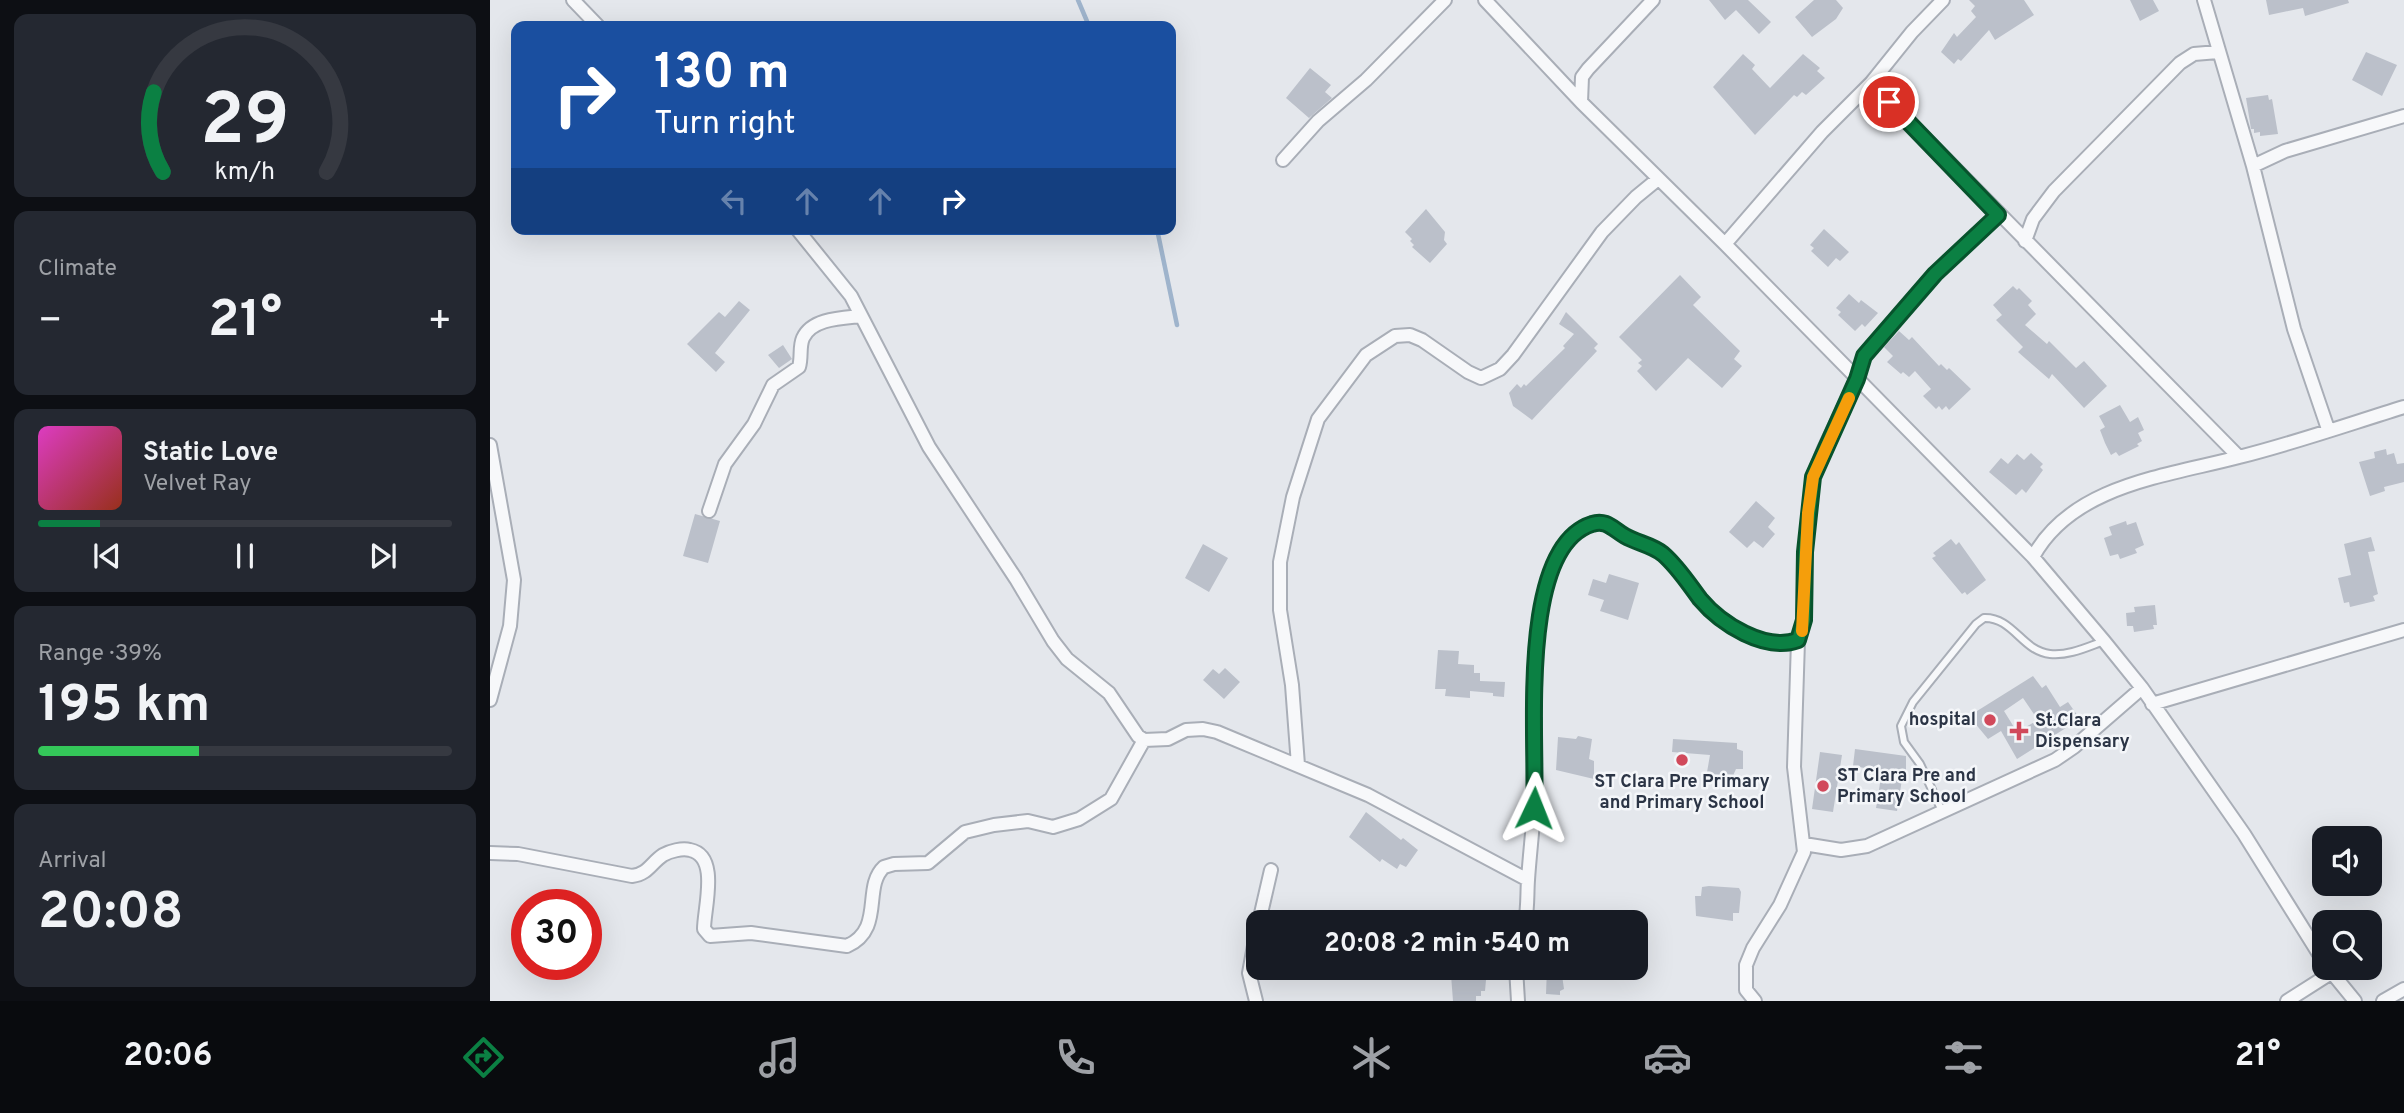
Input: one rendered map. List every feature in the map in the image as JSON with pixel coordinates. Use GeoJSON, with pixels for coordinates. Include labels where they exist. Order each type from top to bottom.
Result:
{"type":"FeatureCollection","features":[{"type":"Feature","properties":{"kind":"street"},"geometry":{"type":"LineString","coordinates":[[573,0],[593,21]]}},
{"type":"Feature","properties":{"kind":"street"},"geometry":{"type":"LineString","coordinates":[[1283,160],[1318,121],[1366,80],[1445,0]]}},
{"type":"Feature","properties":{"kind":"street"},"geometry":{"type":"LineString","coordinates":[[1485,0],[1581,102],[2033,557],[2142,688],[2244,834],[2312,942]]}},
{"type":"Feature","properties":{"kind":"street"},"geometry":{"type":"LineString","coordinates":[[1581,102],[1580,87],[1588,69],[1653,0]]}},
{"type":"Feature","properties":{"kind":"street"},"geometry":{"type":"LineString","coordinates":[[1725,244],[1822,132],[1871,83],[1912,32],[1943,0]]}},
{"type":"Feature","properties":{"kind":"street"},"geometry":{"type":"LineString","coordinates":[[2204,0],[2253,166],[2294,329],[2328,429]]}},
{"type":"Feature","properties":{"kind":"street"},"geometry":{"type":"LineString","coordinates":[[2025,241],[2033,219],[2054,191],[2180,63],[2194,54],[2218,51]]}},
{"type":"Feature","properties":{"kind":"street"},"geometry":{"type":"LineString","coordinates":[[1871,83],[2239,457]]}},
{"type":"Feature","properties":{"kind":"street"},"geometry":{"type":"LineString","coordinates":[[2253,166],[2284,151],[2404,116]]}},
{"type":"Feature","properties":{"kind":"street"},"geometry":{"type":"LineString","coordinates":[[1298,765],[1290,673],[1280,610],[1280,562],[1296,487],[1318,419],[1366,355],[1395,336],[1410,335],[1422,340],[1468,372],[1481,377],[1500,369],[1527,337],[1550,300],[1602,232],[1658,179]]}},
{"type":"Feature","properties":{"kind":"street"},"geometry":{"type":"LineString","coordinates":[[1755,1001],[1746,990],[1746,965],[1753,948],[1791,884],[1804,844],[1796,799],[1794,767],[1798,640],[1804,620],[1807,526],[1813,477],[1857,379],[1864,356],[1935,274],[1998,215]]}},
{"type":"Feature","properties":{"kind":"street"},"geometry":{"type":"LineString","coordinates":[[802,235],[842,283],[936,459],[1016,579],[1052,641],[1068,659],[1109,693],[1138,736],[1144,740],[1168,739],[1186,730],[1203,729],[1368,795],[1528,880]]}},
{"type":"Feature","properties":{"kind":"street"},"geometry":{"type":"LineString","coordinates":[[709,511],[724,464],[754,424],[773,385],[799,367],[802,340],[806,333],[828,320],[861,316]]}},
{"type":"Feature","properties":{"kind":"street"},"geometry":{"type":"LineString","coordinates":[[2033,557],[2051,530],[2083,505],[2163,476],[2239,457],[2404,407]]}},
{"type":"Feature","properties":{"kind":"street"},"geometry":{"type":"LineString","coordinates":[[490,444],[514,588],[510,626],[490,700]]}},
{"type":"Feature","properties":{"kind":"street"},"geometry":{"type":"LineString","coordinates":[[1526,910],[1535,793],[1534,690],[1537,633],[1545,588],[1553,564],[1580,528],[1595,523],[1607,523],[1629,538],[1657,550],[1682,573],[1706,605],[1746,633],[1779,644],[1798,640]]}},
{"type":"Feature","properties":{"kind":"street"},"geometry":{"type":"LineString","coordinates":[[2152,704],[2404,630]]}},
{"type":"Feature","properties":{"kind":"street"},"geometry":{"type":"LineString","coordinates":[[1804,844],[1824,849],[1858,848],[1884,839],[2055,760],[2142,688]]}},
{"type":"Feature","properties":{"kind":"street"},"geometry":{"type":"LineString","coordinates":[[490,853],[517,854],[632,876],[649,870],[664,855],[690,850],[705,861],[708,877],[704,929],[710,936],[751,933],[847,946],[862,936],[868,925],[877,878],[884,867],[928,863],[965,832],[993,825],[1028,821],[1053,827],[1079,819],[1111,799],[1144,740]]}},
{"type":"Feature","properties":{"kind":"street"},"geometry":{"type":"LineString","coordinates":[[1261,910],[1271,870]]}},
{"type":"Feature","properties":{"kind":"street"},"geometry":{"type":"LineString","coordinates":[[1251,980],[1256,1001]]}},
{"type":"Feature","properties":{"kind":"street"},"geometry":{"type":"LineString","coordinates":[[1517,980],[1518,1001]]}},
{"type":"Feature","properties":{"kind":"street"},"geometry":{"type":"LineString","coordinates":[[2287,1001],[2312,980]]}},
{"type":"Feature","properties":{"kind":"street"},"geometry":{"type":"LineString","coordinates":[[2338,980],[2355,1001]]}},
{"type":"Feature","properties":{"kind":"street"},"geometry":{"type":"LineString","coordinates":[[2382,1001],[2404,989]]}},
{"type":"Feature","properties":{"kind":"lane"},"geometry":{"type":"LineString","coordinates":[[1942,811],[1920,764],[1904,742],[1901,726],[1913,702],[1976,624],[1984,618],[2000,620],[2036,651],[2051,654],[2078,650],[2104,640]]}},
{"type":"Feature","properties":{"kind":"building"},"geometry":{"type":"Polygon","coordinates":[[[1709,0],[1748,0],[1771,22],[1759,34],[1736,10],[1725,20],[1709,0]]]}},
{"type":"Feature","properties":{"kind":"building"},"geometry":{"type":"Polygon","coordinates":[[[1814,0],[1836,0],[1843,8],[1836,19],[1812,37],[1795,17],[1814,0]]]}},
{"type":"Feature","properties":{"kind":"building"},"geometry":{"type":"Polygon","coordinates":[[[1969,0],[2024,0],[2034,15],[1995,40],[1989,30],[1961,61],[1958,59],[1954,64],[1941,52],[1954,33],[1957,37],[1976,17],[1971,11],[1975,6],[1969,0]]]}},
{"type":"Feature","properties":{"kind":"building"},"geometry":{"type":"Polygon","coordinates":[[[2130,0],[2153,0],[2159,11],[2140,21],[2130,0]]]}},
{"type":"Feature","properties":{"kind":"building"},"geometry":{"type":"Polygon","coordinates":[[[2266,0],[2348,0],[2349,3],[2305,16],[2303,8],[2269,15],[2266,0]]]}},
{"type":"Feature","properties":{"kind":"building"},"geometry":{"type":"Polygon","coordinates":[[[2366,52],[2397,65],[2382,96],[2352,80],[2366,52]]]}},
{"type":"Feature","properties":{"kind":"building"},"geometry":{"type":"Polygon","coordinates":[[[1743,54],[1755,65],[1752,69],[1770,88],[1803,54],[1820,68],[1817,71],[1825,78],[1806,95],[1802,92],[1797,97],[1794,95],[1755,135],[1713,87],[1743,54]]]}},
{"type":"Feature","properties":{"kind":"building"},"geometry":{"type":"Polygon","coordinates":[[[1310,68],[1331,85],[1325,92],[1332,98],[1309,118],[1286,98],[1310,68]]]}},
{"type":"Feature","properties":{"kind":"building"},"geometry":{"type":"Polygon","coordinates":[[[2268,95],[2269,100],[2272,99],[2278,134],[2260,136],[2260,132],[2254,133],[2254,129],[2251,129],[2246,98],[2268,95]]]}},
{"type":"Feature","properties":{"kind":"building"},"geometry":{"type":"Polygon","coordinates":[[[1426,209],[1445,232],[1444,240],[1447,244],[1430,263],[1412,247],[1412,239],[1405,232],[1426,209]]]}},
{"type":"Feature","properties":{"kind":"building"},"geometry":{"type":"Polygon","coordinates":[[[1824,229],[1849,252],[1840,261],[1836,258],[1828,267],[1811,251],[1814,248],[1810,245],[1824,229]]]}},
{"type":"Feature","properties":{"kind":"building"},"geometry":{"type":"Polygon","coordinates":[[[1680,275],[1701,297],[1693,305],[1740,351],[1734,359],[1742,366],[1722,388],[1688,358],[1656,391],[1637,371],[1642,366],[1638,363],[1642,360],[1619,337],[1680,275]]]}},
{"type":"Feature","properties":{"kind":"building"},"geometry":{"type":"Polygon","coordinates":[[[2013,286],[2017,290],[2019,288],[2032,301],[2028,305],[2036,314],[2025,325],[2047,344],[2049,341],[2076,368],[2084,361],[2107,386],[2084,408],[2052,374],[2049,379],[2018,352],[2023,347],[1996,320],[2002,315],[1993,305],[2013,286]]]}},
{"type":"Feature","properties":{"kind":"building"},"geometry":{"type":"Polygon","coordinates":[[[1849,294],[1878,313],[1865,327],[1862,324],[1855,331],[1838,315],[1841,312],[1836,308],[1849,294]]]}},
{"type":"Feature","properties":{"kind":"building"},"geometry":{"type":"Polygon","coordinates":[[[739,301],[750,310],[715,353],[725,362],[716,372],[687,344],[719,312],[725,317],[739,301]]]}},
{"type":"Feature","properties":{"kind":"building"},"geometry":{"type":"Polygon","coordinates":[[[1566,312],[1598,344],[1594,348],[1597,351],[1532,420],[1513,406],[1509,393],[1517,384],[1521,388],[1524,384],[1526,386],[1565,348],[1563,346],[1574,334],[1559,324],[1566,312]]]}},
{"type":"Feature","properties":{"kind":"building"},"geometry":{"type":"Polygon","coordinates":[[[1899,331],[1909,340],[1912,337],[1939,366],[1941,364],[1947,370],[1949,368],[1971,389],[1949,410],[1946,406],[1942,410],[1939,406],[1936,409],[1923,396],[1931,389],[1915,371],[1909,377],[1887,362],[1893,356],[1884,347],[1899,331]]]}},
{"type":"Feature","properties":{"kind":"building"},"geometry":{"type":"Polygon","coordinates":[[[783,345],[792,359],[779,368],[768,355],[783,345]]]}},
{"type":"Feature","properties":{"kind":"building"},"geometry":{"type":"Polygon","coordinates":[[[2120,405],[2130,422],[2138,417],[2144,430],[2138,433],[2142,441],[2137,444],[2139,446],[2119,456],[2116,452],[2111,455],[2105,443],[2100,430],[2105,427],[2099,416],[2120,405]]]}},
{"type":"Feature","properties":{"kind":"building"},"geometry":{"type":"Polygon","coordinates":[[[2386,449],[2387,455],[2394,453],[2397,464],[2404,463],[2404,482],[2384,487],[2385,491],[2370,496],[2359,462],[2375,458],[2374,452],[2386,449]]]}},
{"type":"Feature","properties":{"kind":"building"},"geometry":{"type":"Polygon","coordinates":[[[2031,453],[2043,464],[2040,467],[2043,470],[2026,493],[2022,489],[2016,495],[1989,472],[2001,458],[2008,464],[2017,454],[2024,460],[2031,453]]]}},
{"type":"Feature","properties":{"kind":"building"},"geometry":{"type":"Polygon","coordinates":[[[1756,501],[1775,518],[1768,527],[1775,534],[1763,548],[1754,541],[1747,548],[1729,532],[1756,501]]]}},
{"type":"Feature","properties":{"kind":"building"},"geometry":{"type":"Polygon","coordinates":[[[695,514],[720,521],[708,563],[683,556],[695,514]]]}},
{"type":"Feature","properties":{"kind":"building"},"geometry":{"type":"Polygon","coordinates":[[[2126,521],[2127,525],[2136,522],[2144,545],[2135,549],[2137,553],[2120,559],[2118,554],[2110,556],[2104,538],[2112,535],[2109,527],[2126,521]]]}},
{"type":"Feature","properties":{"kind":"building"},"geometry":{"type":"Polygon","coordinates":[[[2371,537],[2375,551],[2368,552],[2378,594],[2373,596],[2375,601],[2350,607],[2349,602],[2344,603],[2338,578],[2351,575],[2344,544],[2371,537]]]}},
{"type":"Feature","properties":{"kind":"building"},"geometry":{"type":"Polygon","coordinates":[[[1951,539],[1956,545],[1959,542],[1986,580],[1967,595],[1965,592],[1962,594],[1932,558],[1936,556],[1933,553],[1951,539]]]}},
{"type":"Feature","properties":{"kind":"building"},"geometry":{"type":"Polygon","coordinates":[[[1203,544],[1228,558],[1209,592],[1185,578],[1203,544]]]}},
{"type":"Feature","properties":{"kind":"building"},"geometry":{"type":"Polygon","coordinates":[[[1609,574],[1639,583],[1628,620],[1600,611],[1604,600],[1588,595],[1593,579],[1606,583],[1609,574]]]}},
{"type":"Feature","properties":{"kind":"building"},"geometry":{"type":"Polygon","coordinates":[[[2155,605],[2157,625],[2153,625],[2154,629],[2134,632],[2133,626],[2127,626],[2126,613],[2135,612],[2134,607],[2155,605]]]}},
{"type":"Feature","properties":{"kind":"building"},"geometry":{"type":"Polygon","coordinates":[[[1438,650],[1459,651],[1458,664],[1474,665],[1474,673],[1480,673],[1480,681],[1505,682],[1504,697],[1470,691],[1470,698],[1445,696],[1446,689],[1435,689],[1438,650]]]}},
{"type":"Feature","properties":{"kind":"building"},"geometry":{"type":"Polygon","coordinates":[[[1225,668],[1240,682],[1224,699],[1203,680],[1213,669],[1219,674],[1225,668]]]}},
{"type":"Feature","properties":{"kind":"building"},"geometry":{"type":"Polygon","coordinates":[[[2033,676],[2042,688],[2046,685],[2060,707],[2068,702],[2080,719],[2017,759],[2001,731],[1988,739],[1969,716],[2033,676]],[[2023,698],[2004,711],[2017,732],[2038,720],[2023,698]]]}},
{"type":"Feature","properties":{"kind":"building"},"geometry":{"type":"Polygon","coordinates":[[[1578,736],[1592,739],[1589,759],[1594,761],[1594,779],[1556,770],[1558,737],[1576,739],[1578,736]]]}},
{"type":"Feature","properties":{"kind":"building"},"geometry":{"type":"Polygon","coordinates":[[[1673,739],[1737,743],[1737,749],[1743,751],[1743,769],[1736,769],[1731,780],[1706,778],[1710,755],[1672,752],[1673,739]]]}},
{"type":"Feature","properties":{"kind":"building"},"geometry":{"type":"Polygon","coordinates":[[[1855,749],[1906,756],[1906,773],[1903,773],[1897,811],[1876,808],[1882,771],[1853,766],[1855,749]]]}},
{"type":"Feature","properties":{"kind":"building"},"geometry":{"type":"Polygon","coordinates":[[[1820,752],[1842,755],[1833,812],[1812,809],[1820,752]]]}},
{"type":"Feature","properties":{"kind":"building"},"geometry":{"type":"Polygon","coordinates":[[[1366,812],[1418,850],[1406,867],[1400,864],[1397,869],[1382,859],[1380,862],[1349,837],[1366,812]]]}},
{"type":"Feature","properties":{"kind":"building"},"geometry":{"type":"Polygon","coordinates":[[[1702,887],[1739,888],[1739,913],[1733,913],[1733,921],[1696,916],[1695,896],[1701,896],[1702,887]]]}},
{"type":"Feature","properties":{"kind":"building"},"geometry":{"type":"Polygon","coordinates":[[[1451,980],[1486,980],[1485,991],[1481,991],[1481,996],[1476,996],[1476,1001],[1453,1001],[1451,980]]]}},
{"type":"Feature","properties":{"kind":"building"},"geometry":{"type":"Polygon","coordinates":[[[1547,980],[1563,980],[1564,989],[1560,991],[1560,995],[1546,994],[1547,980]]]}},
{"type":"Feature","properties":{"kind":"waterway"},"geometry":{"type":"LineString","coordinates":[[1078,0],[1087,21]]}},
{"type":"Feature","properties":{"kind":"waterway"},"geometry":{"type":"LineString","coordinates":[[1158,235],[1177,325]]}},
{"type":"Feature","properties":{"kind":"slow traffic"},"geometry":{"type":"LineString","coordinates":[[1802,631],[1805,552],[1813,477],[1849,398]]}},
{"type":"Feature","properties":{"kind":"place","name":"hospital"},"geometry":{"type":"Point","coordinates":[1990,720]}},
{"type":"Feature","properties":{"kind":"place","name":"St.Clara Dispensary"},"geometry":{"type":"Point","coordinates":[2019,731]}},
{"type":"Feature","properties":{"kind":"place","name":"ST Clara Pre Primary and Primary School"},"geometry":{"type":"Point","coordinates":[1682,760]}},
{"type":"Feature","properties":{"kind":"place","name":"ST Clara Pre and Primary School"},"geometry":{"type":"Point","coordinates":[1823,786]}},
{"type":"Feature","properties":{"kind":"route"},"geometry":{"type":"LineString","coordinates":[[1534,808],[1537,633],[1545,588],[1553,564],[1580,528],[1595,523],[1607,523],[1629,538],[1651,546],[1682,573],[1706,605],[1746,633],[1779,644],[1798,640],[1804,620],[1805,552],[1813,477],[1857,379],[1859,366],[1885,329],[1935,274],[1998,215],[1889,102]]}}]}
